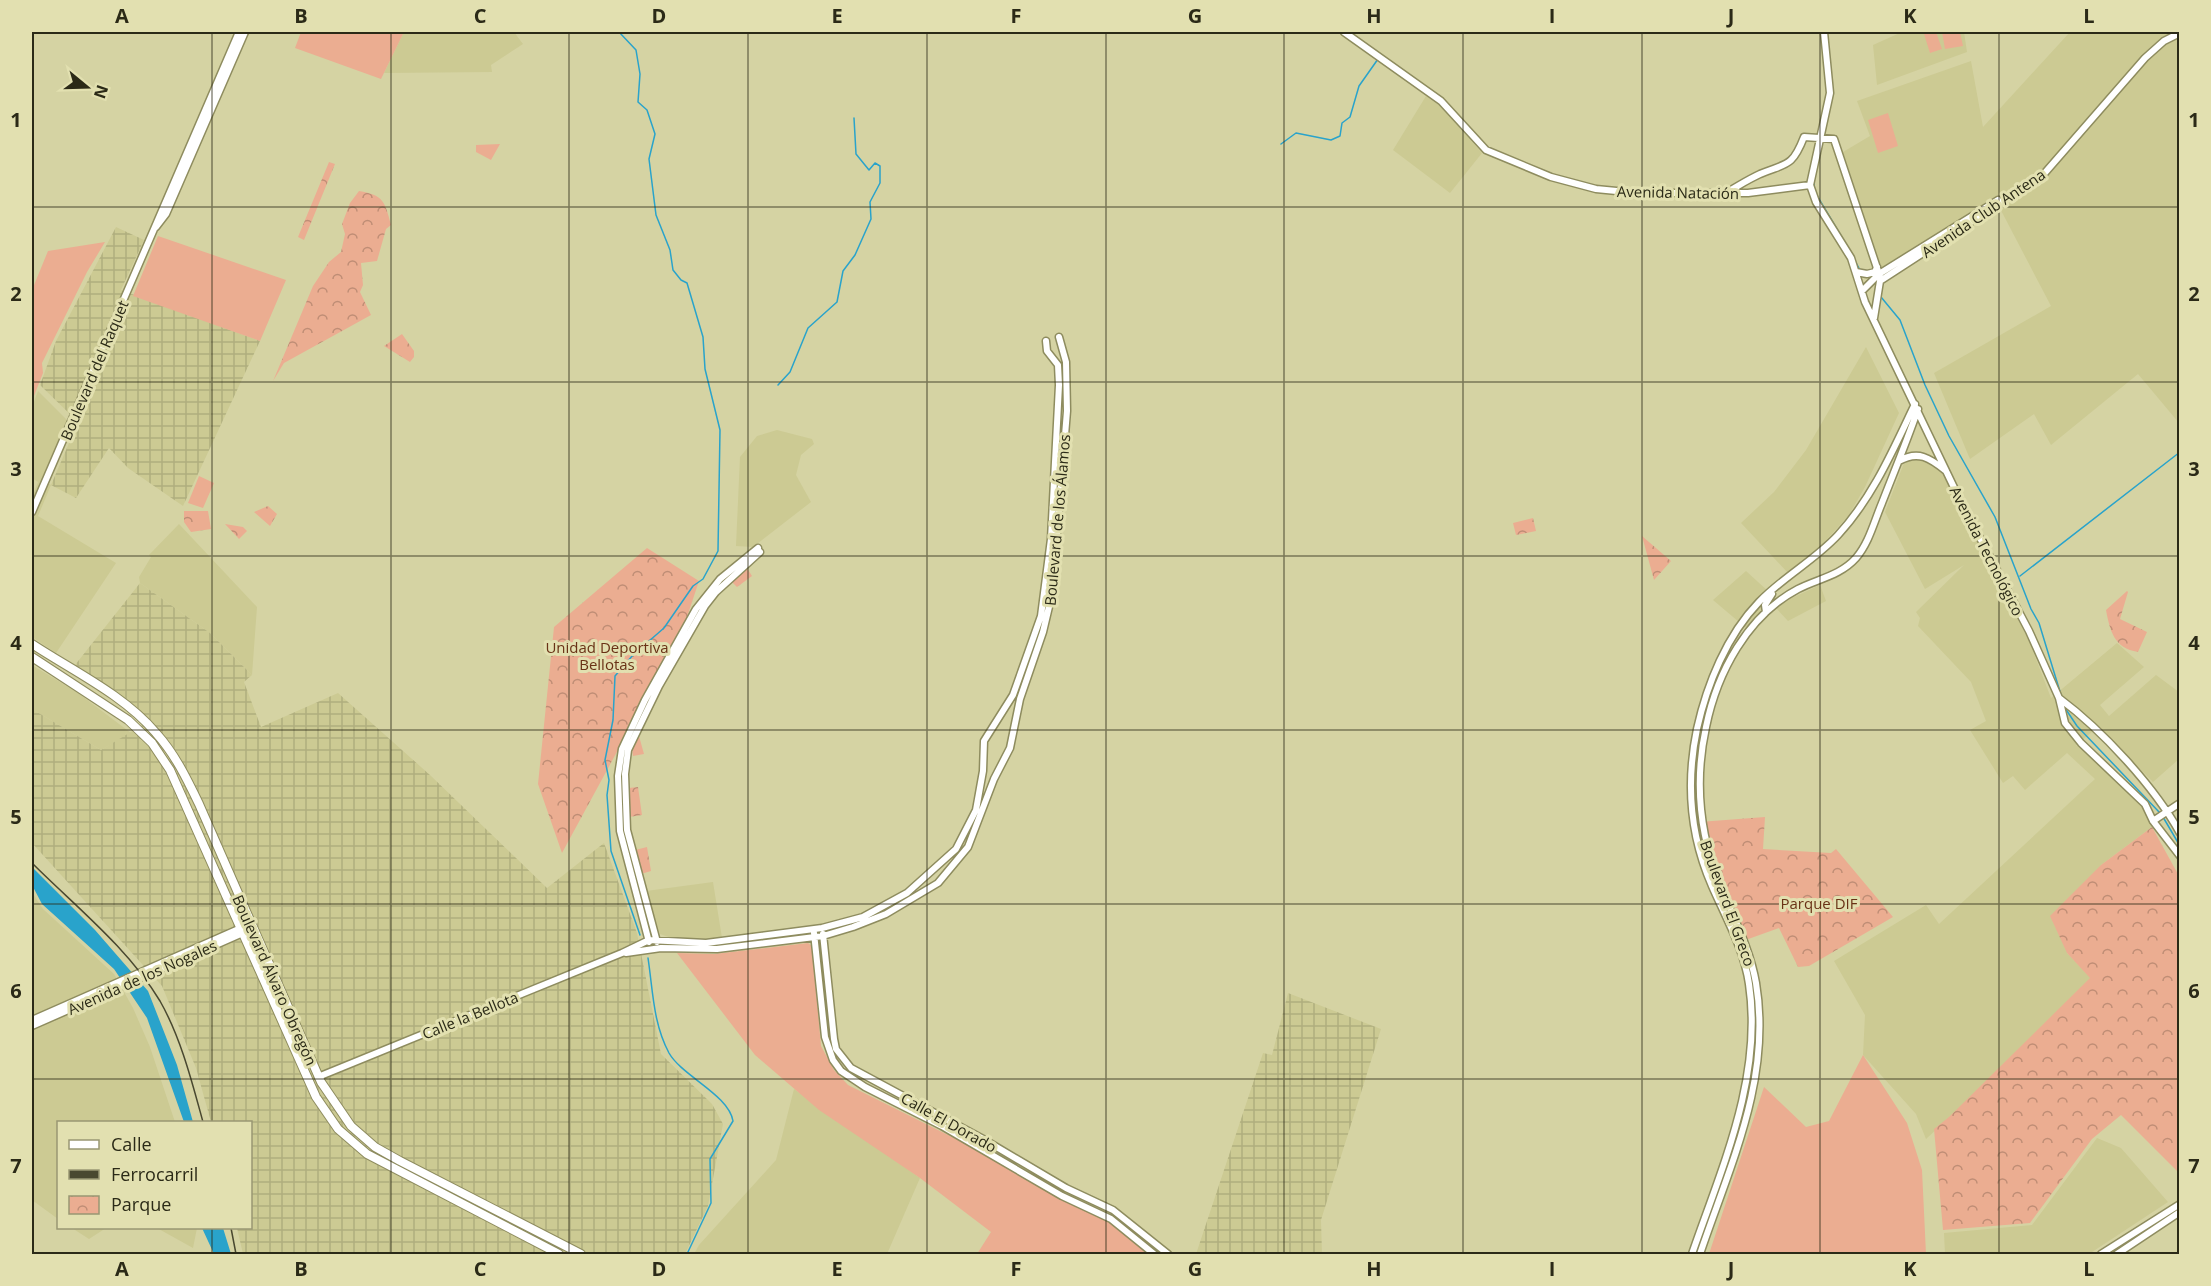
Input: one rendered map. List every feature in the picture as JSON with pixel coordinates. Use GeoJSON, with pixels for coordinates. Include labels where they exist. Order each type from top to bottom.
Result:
{"type":"FeatureCollection","features":[{"type":"Feature","properties":{"kind":"highway","name":"Boulevard Álvaro Obregón"},"geometry":{"type":"LineString","coordinates":[[32,644],[132,710],[166,745],[200,804],[318,1077],[351,1126],[375,1147],[581,1254]]}},
{"type":"Feature","properties":{"kind":"highway","name":"Boulevard Álvaro Obregón"},"geometry":{"type":"LineString","coordinates":[[32,657],[116,711],[152,743],[180,787],[241,931],[316,1097],[338,1129],[378,1161],[559,1254]]}},
{"type":"Feature","properties":{"kind":"street","name":"Boulevard del Raquet"},"geometry":{"type":"LineString","coordinates":[[156,227],[156,219],[239,32]]}},
{"type":"Feature","properties":{"kind":"street","name":"Boulevard del Raquet"},"geometry":{"type":"LineString","coordinates":[[32,512],[156,227],[166,214],[245,32]]}},
{"type":"Feature","properties":{"kind":"street","name":"Avenida Natación"},"geometry":{"type":"LineString","coordinates":[[1344,32],[1441,101],[1486,150],[1551,177],[1596,189],[1637,193],[1748,193],[1810,185]]}},
{"type":"Feature","properties":{"kind":"street"},"geometry":{"type":"LineString","coordinates":[[1824,32],[1830,93],[1810,185],[1816,202],[1845,245],[1859,273],[1863,291],[1875,307]]}},
{"type":"Feature","properties":{"kind":"street","name":"Avenida Club Antena"},"geometry":{"type":"LineString","coordinates":[[1863,291],[1876,278],[2041,173],[2150,48],[2171,32]]}},
{"type":"Feature","properties":{"kind":"street","name":"Avenida Club Antena"},"geometry":{"type":"LineString","coordinates":[[1876,278],[2043,175],[2145,58],[2164,41],[2180,33]]}},
{"type":"Feature","properties":{"kind":"street"},"geometry":{"type":"LineString","coordinates":[[1724,194],[1762,173],[1785,166],[1795,156],[1804,137],[1819,136],[1834,139],[1876,278],[1874,318]]}},
{"type":"Feature","properties":{"kind":"street"},"geometry":{"type":"LineString","coordinates":[[1859,273],[1873,273],[1876,278]]}},
{"type":"Feature","properties":{"kind":"street"},"geometry":{"type":"LineString","coordinates":[[1859,273],[1876,278]]}},
{"type":"Feature","properties":{"kind":"street","name":"Avenida Tecnológico"},"geometry":{"type":"LineString","coordinates":[[1863,291],[1947,472],[2011,594],[2059,698],[2065,723],[2081,743],[2145,804],[2180,856]]}},
{"type":"Feature","properties":{"kind":"street","name":"Boulevard de los Álamos"},"geometry":{"type":"LineString","coordinates":[[651,949],[717,949],[823,936],[886,914],[938,883],[968,846],[994,779],[1010,747],[1020,699],[1045,626],[1053,586],[1067,411],[1066,362],[1059,337]]}},
{"type":"Feature","properties":{"kind":"street","name":"Boulevard de los Álamos"},"geometry":{"type":"LineString","coordinates":[[649,940],[706,943],[822,928],[863,917],[893,903],[945,862],[969,829],[981,792],[984,741],[1018,684],[1035,638],[1047,581],[1060,379],[1058,365],[1046,348],[1046,342]]}},
{"type":"Feature","properties":{"kind":"street","name":"Boulevard El Greco"},"geometry":{"type":"LineString","coordinates":[[1700,1254],[1742,1104],[1750,1067],[1752,1011],[1740,947],[1701,859],[1693,827],[1691,765],[1702,708],[1716,670],[1747,618],[1757,604],[1839,534],[1869,495],[1916,407]]}},
{"type":"Feature","properties":{"kind":"street","name":"Boulevard El Greco"},"geometry":{"type":"LineString","coordinates":[[1692,1254],[1708,1220],[1752,1100],[1759,1062],[1760,1022],[1755,980],[1747,949],[1707,850],[1699,807],[1699,765],[1710,709],[1727,665],[1742,640],[1768,608],[1800,588],[1832,576],[1848,566],[1865,546],[1898,464],[1916,407]]}},
{"type":"Feature","properties":{"kind":"street"},"geometry":{"type":"LineString","coordinates":[[1887,460],[1898,464],[1913,455],[1925,456],[1947,472]]}},
{"type":"Feature","properties":{"kind":"street"},"geometry":{"type":"LineString","coordinates":[[1869,495],[1875,494],[1880,498],[1876,519]]}},
{"type":"Feature","properties":{"kind":"street"},"geometry":{"type":"LineString","coordinates":[[651,949],[620,831],[618,776],[626,738],[706,595],[720,579],[759,550]]}},
{"type":"Feature","properties":{"kind":"street"},"geometry":{"type":"LineString","coordinates":[[1747,618],[1768,608],[1769,597],[1789,576]]}},
{"type":"Feature","properties":{"kind":"street"},"geometry":{"type":"LineString","coordinates":[[657,685],[628,750],[625,799],[629,838],[659,949]]}},
{"type":"Feature","properties":{"kind":"street","name":"Avenida Tecnológico"},"geometry":{"type":"LineString","coordinates":[[2059,698],[2074,709],[2158,797],[2180,833]]}},
{"type":"Feature","properties":{"kind":"street"},"geometry":{"type":"LineString","coordinates":[[2065,723],[2067,711],[2074,709]]}},
{"type":"Feature","properties":{"kind":"street"},"geometry":{"type":"LineString","coordinates":[[2155,820],[2180,802]]}},
{"type":"Feature","properties":{"kind":"street","name":"Avenida de los Nogales"},"geometry":{"type":"LineString","coordinates":[[32,1026],[251,926]]}},
{"type":"Feature","properties":{"kind":"street","name":"Calle El Dorado"},"geometry":{"type":"LineString","coordinates":[[822,928],[836,1049],[851,1068],[983,1139],[1066,1188],[1113,1210],[1168,1254]]}},
{"type":"Feature","properties":{"kind":"street","name":"Calle El Dorado"},"geometry":{"type":"LineString","coordinates":[[814,929],[825,1037],[833,1060],[842,1071],[865,1087],[942,1126],[1062,1196],[1111,1219],[1154,1254]]}},
{"type":"Feature","properties":{"kind":"street","name":"Calle la Bellota"},"geometry":{"type":"LineString","coordinates":[[318,1077],[649,940]]}},
{"type":"Feature","properties":{"kind":"street","name":"Calle la Bellota"},"geometry":{"type":"LineString","coordinates":[[622,953],[651,949]]}},
{"type":"Feature","properties":{"kind":"street","name":"Avenida de los Nogales"},"geometry":{"type":"LineString","coordinates":[[32,1020],[121,984]]}},
{"type":"Feature","properties":{"kind":"street"},"geometry":{"type":"LineString","coordinates":[[2101,1254],[2180,1204]]}},
{"type":"Feature","properties":{"kind":"street"},"geometry":{"type":"LineString","coordinates":[[2117,1254],[2180,1212]]}},
{"type":"Feature","properties":{"kind":"shaded area"},"geometry":{"type":"Polygon","coordinates":[[[404,32],[514,32],[523,44],[491,65],[492,72],[384,73],[404,32]]]}},
{"type":"Feature","properties":{"kind":"shaded area"},"geometry":{"type":"Polygon","coordinates":[[[1902,32],[1964,32],[1967,52],[1877,85],[1873,45],[1902,32]]]}},
{"type":"Feature","properties":{"kind":"shaded area"},"geometry":{"type":"Polygon","coordinates":[[[2070,32],[2179,32],[2179,423],[2138,374],[2051,445],[2034,414],[1970,459],[1934,373],[2051,306],[1994,197],[1882,270],[1843,152],[1870,136],[1857,101],[1971,61],[1983,127],[2070,32]]]}},
{"type":"Feature","properties":{"kind":"shaded area"},"geometry":{"type":"Polygon","coordinates":[[[1426,96],[1440,106],[1482,153],[1450,193],[1393,150],[1426,96]]]}},
{"type":"Feature","properties":{"kind":"shaded area"},"geometry":{"type":"Polygon","coordinates":[[[116,227],[144,240],[121,290],[260,341],[183,506],[128,468],[109,448],[76,498],[51,485],[78,422],[40,385],[56,341],[116,227]]]}},
{"type":"Feature","properties":{"kind":"shaded area"},"geometry":{"type":"Polygon","coordinates":[[[1866,347],[1899,413],[1865,487],[1849,515],[1820,547],[1788,573],[1741,523],[1774,492],[1806,450],[1866,347]]]}},
{"type":"Feature","properties":{"kind":"shaded area"},"geometry":{"type":"Polygon","coordinates":[[[38,391],[67,420],[42,478],[51,485],[38,516],[116,563],[56,653],[32,637],[32,498],[38,482],[32,478],[32,407],[38,391]]]}},
{"type":"Feature","properties":{"kind":"shaded area"},"geometry":{"type":"Polygon","coordinates":[[[777,430],[812,439],[814,444],[801,455],[796,475],[811,502],[753,547],[736,546],[740,457],[757,436],[777,430]]]}},
{"type":"Feature","properties":{"kind":"shaded area"},"geometry":{"type":"Polygon","coordinates":[[[1919,458],[1943,469],[2029,641],[2051,698],[2117,643],[2144,667],[2100,705],[2109,716],[2156,675],[2179,692],[2179,759],[2153,782],[2098,727],[2076,745],[2106,769],[2146,809],[2152,827],[2101,865],[2067,953],[2090,977],[2090,988],[1926,1139],[1916,1114],[1863,1055],[1865,1015],[1834,961],[1926,905],[1939,924],[2095,779],[2067,753],[2025,790],[2013,776],[2003,783],[1970,730],[1986,721],[1971,682],[1918,626],[1920,618],[1916,612],[1964,565],[1925,589],[1885,512],[1904,463],[1919,458]]]}},
{"type":"Feature","properties":{"kind":"shaded area"},"geometry":{"type":"Polygon","coordinates":[[[179,524],[257,607],[252,675],[210,633],[140,583],[139,577],[151,557],[149,555],[179,524]]]}},
{"type":"Feature","properties":{"kind":"shaded area"},"geometry":{"type":"Polygon","coordinates":[[[1746,571],[1781,603],[1820,585],[1826,601],[1788,621],[1776,608],[1752,633],[1713,600],[1746,571]]]}},
{"type":"Feature","properties":{"kind":"shaded area"},"geometry":{"type":"Polygon","coordinates":[[[140,583],[210,633],[252,675],[244,682],[261,727],[338,693],[430,775],[547,888],[604,843],[637,933],[661,1054],[712,1104],[723,1124],[708,1206],[685,1254],[243,1254],[237,1229],[252,1229],[252,1121],[211,1121],[196,1068],[162,986],[32,843],[32,709],[101,750],[149,721],[75,665],[140,583]]]}},
{"type":"Feature","properties":{"kind":"shaded area"},"geometry":{"type":"Polygon","coordinates":[[[32,665],[78,693],[131,733],[101,750],[32,709],[32,665]]]}},
{"type":"Feature","properties":{"kind":"shaded area"},"geometry":{"type":"Polygon","coordinates":[[[713,882],[722,938],[705,941],[677,940],[660,934],[646,891],[713,882]]]}},
{"type":"Feature","properties":{"kind":"shaded area"},"geometry":{"type":"Polygon","coordinates":[[[32,892],[43,909],[114,974],[133,1008],[150,1047],[175,1121],[57,1121],[57,1218],[32,1200],[32,892]]]}},
{"type":"Feature","properties":{"kind":"shaded area"},"geometry":{"type":"Polygon","coordinates":[[[1288,993],[1381,1029],[1321,1220],[1322,1254],[1196,1254],[1263,1053],[1272,1055],[1288,993]]]}},
{"type":"Feature","properties":{"kind":"shaded area"},"geometry":{"type":"Polygon","coordinates":[[[794,1089],[920,1178],[887,1254],[777,1252],[776,1254],[694,1254],[699,1245],[776,1160],[794,1089]]]}},
{"type":"Feature","properties":{"kind":"shaded area"},"geometry":{"type":"Polygon","coordinates":[[[2097,1138],[2121,1148],[2168,1202],[2089,1254],[1945,1254],[1944,1233],[2032,1225],[2097,1138]]]}},
{"type":"Feature","properties":{"kind":"shaded area"},"geometry":{"type":"Polygon","coordinates":[[[74,1229],[104,1229],[89,1239],[74,1229]]]}},
{"type":"Feature","properties":{"kind":"shaded area"},"geometry":{"type":"Polygon","coordinates":[[[159,1229],[197,1229],[193,1248],[159,1229]]]}},
{"type":"Feature","properties":{"kind":"green space"},"geometry":{"type":"Polygon","coordinates":[[[301,32],[404,32],[381,79],[295,48],[301,32]]]}},
{"type":"Feature","properties":{"kind":"green space"},"geometry":{"type":"Polygon","coordinates":[[[1936,32],[1942,49],[1930,53],[1924,34],[1936,32]]]}},
{"type":"Feature","properties":{"kind":"green space"},"geometry":{"type":"Polygon","coordinates":[[[1942,32],[1960,32],[1963,46],[1945,49],[1942,32]]]}},
{"type":"Feature","properties":{"kind":"green space"},"geometry":{"type":"Polygon","coordinates":[[[1888,113],[1898,146],[1878,153],[1868,120],[1888,113]]]}},
{"type":"Feature","properties":{"kind":"green space"},"geometry":{"type":"Polygon","coordinates":[[[500,144],[491,160],[476,152],[476,145],[500,144]]]}},
{"type":"Feature","properties":{"kind":"green space"},"geometry":{"type":"Polygon","coordinates":[[[329,162],[335,164],[304,240],[298,237],[329,162]]]}},
{"type":"Feature","properties":{"kind":"green space"},"geometry":{"type":"Polygon","coordinates":[[[359,191],[379,197],[385,205],[391,225],[386,229],[377,261],[361,263],[363,285],[360,292],[371,315],[284,363],[273,381],[313,286],[329,262],[341,252],[345,234],[342,224],[350,203],[359,191]]]}},
{"type":"Feature","properties":{"kind":"green space"},"geometry":{"type":"Polygon","coordinates":[[[158,236],[286,280],[260,341],[133,296],[158,236]]]}},
{"type":"Feature","properties":{"kind":"green space"},"geometry":{"type":"Polygon","coordinates":[[[105,242],[87,272],[42,363],[43,373],[32,401],[32,290],[48,251],[105,242]]]}},
{"type":"Feature","properties":{"kind":"green space"},"geometry":{"type":"Polygon","coordinates":[[[402,334],[414,351],[414,357],[410,362],[384,346],[402,334]]]}},
{"type":"Feature","properties":{"kind":"green space"},"geometry":{"type":"Polygon","coordinates":[[[199,476],[214,483],[203,508],[188,503],[199,476]]]}},
{"type":"Feature","properties":{"kind":"green space"},"geometry":{"type":"Polygon","coordinates":[[[268,506],[277,514],[270,526],[254,512],[268,506]]]}},
{"type":"Feature","properties":{"kind":"green space"},"geometry":{"type":"Polygon","coordinates":[[[184,511],[208,511],[211,529],[191,532],[184,522],[184,511]]]}},
{"type":"Feature","properties":{"kind":"green space"},"geometry":{"type":"Polygon","coordinates":[[[1533,518],[1536,531],[1516,535],[1513,523],[1533,518]]]}},
{"type":"Feature","properties":{"kind":"green space"},"geometry":{"type":"Polygon","coordinates":[[[225,524],[243,527],[247,531],[239,539],[225,524]]]}},
{"type":"Feature","properties":{"kind":"green space"},"geometry":{"type":"Polygon","coordinates":[[[1642,536],[1671,561],[1654,580],[1642,536]]]}},
{"type":"Feature","properties":{"kind":"green space","name":"Unidad Deportiva Bellotas"},"geometry":{"type":"Polygon","coordinates":[[[647,548],[699,581],[682,632],[562,853],[538,784],[554,627],[647,548]]]}},
{"type":"Feature","properties":{"kind":"green space"},"geometry":{"type":"Polygon","coordinates":[[[747,568],[752,576],[737,587],[732,582],[747,568]]]}},
{"type":"Feature","properties":{"kind":"green space"},"geometry":{"type":"Polygon","coordinates":[[[2127,591],[2120,619],[2147,632],[2138,652],[2123,647],[2114,637],[2106,610],[2127,591]]]}},
{"type":"Feature","properties":{"kind":"green space"},"geometry":{"type":"Polygon","coordinates":[[[639,736],[644,754],[633,756],[632,749],[639,736]]]}},
{"type":"Feature","properties":{"kind":"green space"},"geometry":{"type":"Polygon","coordinates":[[[638,787],[642,815],[629,817],[629,788],[638,787]]]}},
{"type":"Feature","properties":{"kind":"green space","name":"Parque DIF"},"geometry":{"type":"Polygon","coordinates":[[[1765,817],[1763,849],[1831,853],[1836,849],[1893,917],[1809,966],[1798,967],[1779,928],[1740,942],[1707,860],[1699,822],[1765,817]]]}},
{"type":"Feature","properties":{"kind":"green space"},"geometry":{"type":"Polygon","coordinates":[[[2152,827],[2179,876],[2179,1173],[2121,1115],[2092,1139],[2030,1223],[1943,1230],[1934,1129],[1949,1117],[2090,978],[2067,953],[2050,916],[2101,865],[2152,827]]]}},
{"type":"Feature","properties":{"kind":"green space"},"geometry":{"type":"Polygon","coordinates":[[[647,847],[651,871],[641,874],[635,850],[647,847]]]}},
{"type":"Feature","properties":{"kind":"green space"},"geometry":{"type":"Polygon","coordinates":[[[808,943],[812,946],[821,1046],[834,1070],[848,1085],[964,1143],[1030,1182],[1116,1226],[1147,1254],[977,1254],[991,1232],[920,1178],[819,1110],[755,1055],[677,953],[714,954],[808,943]]]}},
{"type":"Feature","properties":{"kind":"green space"},"geometry":{"type":"Polygon","coordinates":[[[1863,1055],[1907,1123],[1922,1170],[1926,1254],[1709,1254],[1764,1087],[1806,1127],[1829,1121],[1863,1055]]]}},
{"type":"Feature","properties":{"kind":"water"},"geometry":{"type":"Polygon","coordinates":[[[32,867],[95,930],[148,991],[177,1065],[193,1121],[184,1121],[147,1018],[114,969],[42,904],[32,885],[32,867]]]}},
{"type":"Feature","properties":{"kind":"water"},"geometry":{"type":"Polygon","coordinates":[[[202,1229],[223,1229],[231,1254],[214,1254],[202,1229]]]}},
{"type":"Feature","properties":{"kind":"waterway"},"geometry":{"type":"LineString","coordinates":[[619,32],[636,50],[640,74],[638,102],[647,110],[655,134],[649,159],[656,215],[670,250],[673,270],[681,280],[687,283],[703,337],[705,369],[720,430],[718,551],[703,579],[693,586],[664,628],[633,655],[615,676],[613,720],[605,760],[609,780],[607,795],[611,851],[640,935]]}},
{"type":"Feature","properties":{"kind":"waterway"},"geometry":{"type":"LineString","coordinates":[[1281,144],[1296,133],[1331,140],[1340,136],[1342,123],[1350,117],[1359,86],[1378,59]]}},
{"type":"Feature","properties":{"kind":"waterway"},"geometry":{"type":"LineString","coordinates":[[1832,79],[1832,98]]}},
{"type":"Feature","properties":{"kind":"waterway"},"geometry":{"type":"LineString","coordinates":[[778,385],[790,372],[808,328],[837,302],[843,271],[855,255],[871,219],[870,202],[880,183],[880,166],[875,163],[869,170],[856,154],[854,118]]}},
{"type":"Feature","properties":{"kind":"waterway"},"geometry":{"type":"LineString","coordinates":[[1466,132],[1485,153]]}},
{"type":"Feature","properties":{"kind":"waterway"},"geometry":{"type":"LineString","coordinates":[[1492,156],[1565,184]]}},
{"type":"Feature","properties":{"kind":"waterway"},"geometry":{"type":"LineString","coordinates":[[1814,179],[1814,189]]}},
{"type":"Feature","properties":{"kind":"waterway"},"geometry":{"type":"LineString","coordinates":[[1816,194],[1847,246]]}},
{"type":"Feature","properties":{"kind":"waterway"},"geometry":{"type":"LineString","coordinates":[[1665,196],[1747,196]]}},
{"type":"Feature","properties":{"kind":"waterway"},"geometry":{"type":"LineString","coordinates":[[1855,261],[1860,270]]}},
{"type":"Feature","properties":{"kind":"waterway"},"geometry":{"type":"LineString","coordinates":[[1881,297],[1900,320],[1925,385],[1949,436],[1995,517],[2031,609],[2039,623],[2061,695]]}},
{"type":"Feature","properties":{"kind":"waterway"},"geometry":{"type":"LineString","coordinates":[[2020,576],[2180,452]]}},
{"type":"Feature","properties":{"kind":"waterway"},"geometry":{"type":"LineString","coordinates":[[2065,708],[2077,726],[2160,813]]}},
{"type":"Feature","properties":{"kind":"waterway"},"geometry":{"type":"LineString","coordinates":[[2163,817],[2180,846]]}},
{"type":"Feature","properties":{"kind":"waterway"},"geometry":{"type":"LineString","coordinates":[[648,958],[657,1018],[669,1053],[684,1070],[723,1103],[733,1121],[710,1159],[711,1203],[687,1254]]}},
{"type":"Feature","properties":{"kind":"railway"},"geometry":{"type":"LineString","coordinates":[[32,863],[117,945],[160,1001],[180,1045],[203,1121]]}},
{"type":"Feature","properties":{"kind":"railway"},"geometry":{"type":"LineString","coordinates":[[231,1229],[236,1254]]}}]}
